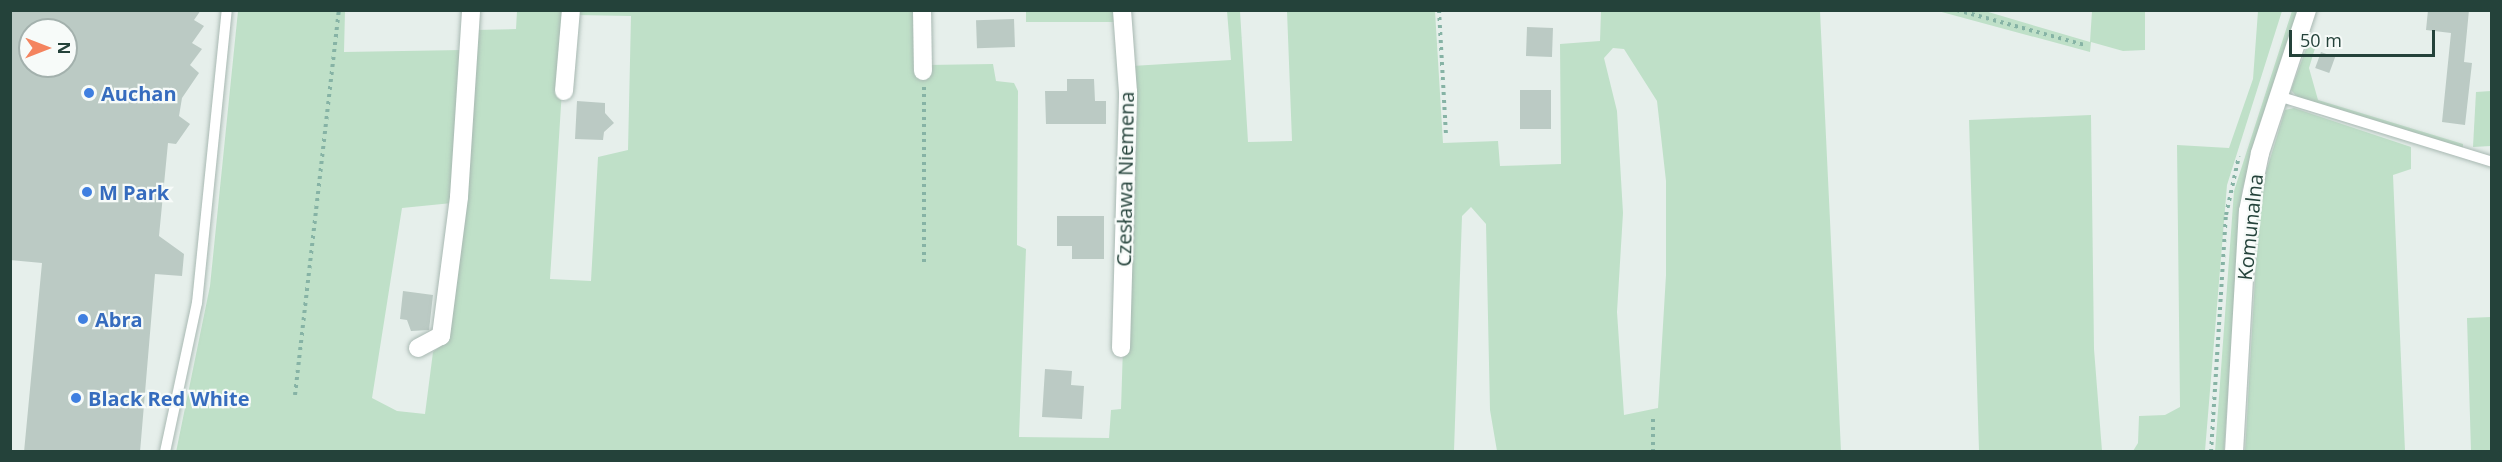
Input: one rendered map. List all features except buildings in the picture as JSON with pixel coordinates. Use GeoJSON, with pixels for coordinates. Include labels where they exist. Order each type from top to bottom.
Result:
{"type":"FeatureCollection","features":[{"type":"Feature","properties":{"kind":"street"},"geometry":{"type":"LineString","coordinates":[[418,348],[441,336],[459,197],[471,10]]}},
{"type":"Feature","properties":{"kind":"street"},"geometry":{"type":"LineString","coordinates":[[564,91],[571,10]]}},
{"type":"Feature","properties":{"kind":"street"},"geometry":{"type":"LineString","coordinates":[[922,10],[923,71]]}},
{"type":"Feature","properties":{"kind":"street","name":"Czesława Niemena"},"geometry":{"type":"LineString","coordinates":[[1121,348],[1128,92],[1122,10]]}},
{"type":"Feature","properties":{"kind":"street","name":"Komunalna"},"geometry":{"type":"LineString","coordinates":[[2234,452],[2248,211],[2278,96],[2307,10]]}},
{"type":"Feature","properties":{"kind":"lane"},"geometry":{"type":"LineString","coordinates":[[165,452],[197,303],[227,10]]}},
{"type":"Feature","properties":{"kind":"lane"},"geometry":{"type":"LineString","coordinates":[[2278,96],[2492,162]]}},
{"type":"Feature","properties":{"kind":"path"},"geometry":{"type":"LineString","coordinates":[[295,395],[339,10]]}},
{"type":"Feature","properties":{"kind":"path"},"geometry":{"type":"LineString","coordinates":[[1439,10],[1446,136]]}},
{"type":"Feature","properties":{"kind":"path"},"geometry":{"type":"LineString","coordinates":[[1957,10],[2085,45]]}},
{"type":"Feature","properties":{"kind":"path"},"geometry":{"type":"LineString","coordinates":[[923,71],[924,262]]}},
{"type":"Feature","properties":{"kind":"path"},"geometry":{"type":"LineString","coordinates":[[1653,415],[1653,452]]}},
{"type":"Feature","properties":{"kind":"green space"},"geometry":{"type":"Polygon","coordinates":[[[238,11],[345,11],[344,52],[462,50],[452,203],[402,208],[372,398],[397,411],[425,414],[433,352],[444,343],[475,30],[516,29],[517,11],[567,11],[550,279],[591,281],[598,157],[628,150],[631,16],[575,15],[575,11],[918,11],[927,65],[993,64],[996,81],[1014,83],[1018,91],[1017,245],[1026,249],[1019,437],[1109,438],[1111,410],[1121,409],[1132,66],[1231,60],[1227,11],[1240,11],[1248,142],[1292,141],[1287,11],[1435,11],[1443,143],[1498,141],[1500,166],[1561,164],[1560,44],[1600,41],[1601,11],[1820,11],[1841,451],[1497,451],[1490,410],[1486,224],[1471,207],[1462,216],[1454,451],[176,452],[210,286],[238,11]],[[1613,48],[1604,58],[1617,111],[1623,213],[1617,312],[1624,415],[1658,408],[1666,275],[1666,181],[1657,101],[1624,49],[1613,48]]]}},
{"type":"Feature","properties":{"kind":"green space"},"geometry":{"type":"Polygon","coordinates":[[[1026,11],[1118,11],[1118,22],[1026,22],[1026,11]]]}},
{"type":"Feature","properties":{"kind":"green space"},"geometry":{"type":"Polygon","coordinates":[[[1938,11],[1985,11],[2090,42],[2092,11],[2145,11],[2145,50],[2123,51],[2091,42],[2090,52],[1938,11]]]}},
{"type":"Feature","properties":{"kind":"green space"},"geometry":{"type":"Polygon","coordinates":[[[2258,11],[2282,11],[2227,185],[2205,451],[2133,451],[2138,443],[2139,416],[2165,415],[2180,407],[2177,145],[2229,148],[2253,79],[2258,11]]]}},
{"type":"Feature","properties":{"kind":"green space"},"geometry":{"type":"Polygon","coordinates":[[[2292,11],[2299,11],[2242,190],[2224,451],[2215,452],[2234,191],[2292,11]]]}},
{"type":"Feature","properties":{"kind":"green space"},"geometry":{"type":"Polygon","coordinates":[[[2316,45],[2309,68],[2318,100],[2463,144],[2463,150],[2298,98],[2291,90],[2306,49],[2316,45]]]}},
{"type":"Feature","properties":{"kind":"green space"},"geometry":{"type":"Polygon","coordinates":[[[2491,91],[2491,146],[2473,147],[2476,92],[2491,91]]]}},
{"type":"Feature","properties":{"kind":"green space"},"geometry":{"type":"Polygon","coordinates":[[[2294,108],[2411,147],[2411,169],[2393,175],[2405,451],[2245,452],[2260,192],[2285,110],[2294,108]]]}},
{"type":"Feature","properties":{"kind":"green space"},"geometry":{"type":"Polygon","coordinates":[[[2091,115],[2094,349],[2102,451],[1979,451],[1969,120],[2091,115]]]}},
{"type":"Feature","properties":{"kind":"green space"},"geometry":{"type":"Polygon","coordinates":[[[2491,317],[2491,451],[2471,451],[2467,318],[2491,317]]]}},
{"type":"Feature","properties":{"kind":"place","name":"Auchan"},"geometry":{"type":"Point","coordinates":[89,93]}},
{"type":"Feature","properties":{"kind":"place","name":"M Park"},"geometry":{"type":"Point","coordinates":[87,192]}},
{"type":"Feature","properties":{"kind":"place","name":"Abra"},"geometry":{"type":"Point","coordinates":[83,319]}},
{"type":"Feature","properties":{"kind":"place","name":"Black Red White"},"geometry":{"type":"Point","coordinates":[76,398]}}]}
